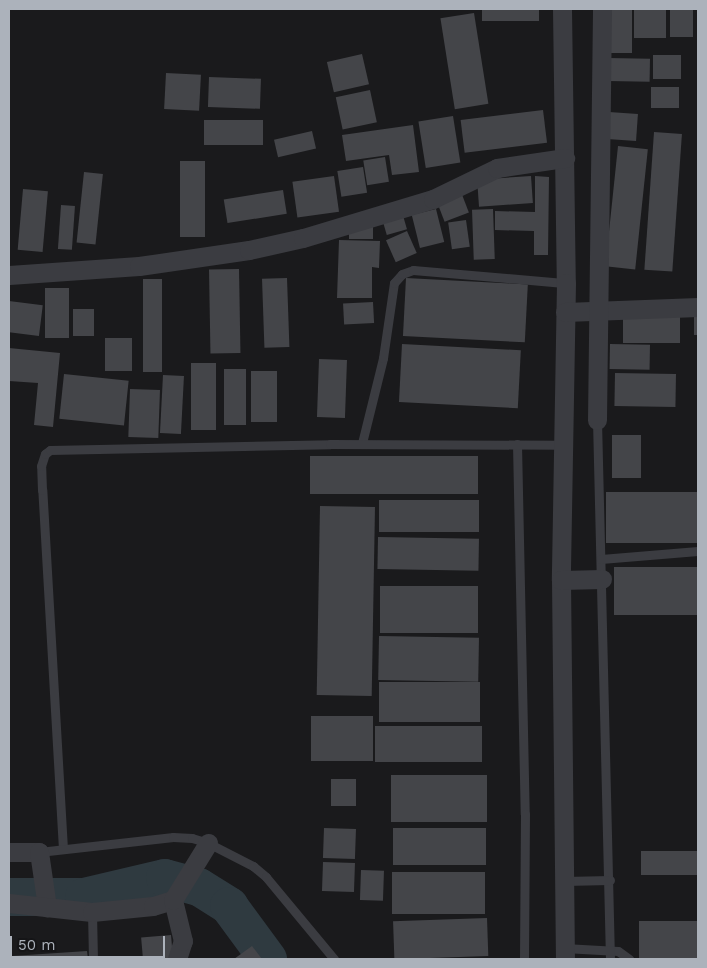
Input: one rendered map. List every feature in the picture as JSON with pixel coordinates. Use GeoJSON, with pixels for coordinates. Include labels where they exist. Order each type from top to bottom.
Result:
{"type":"FeatureCollection","features":[{"type":"Feature","properties":{"kind":"street"},"geometry":{"type":"LineString","coordinates":[[562,9],[568,313],[561,445],[566,580],[565,954]]}},
{"type":"Feature","properties":{"kind":"street"},"geometry":{"type":"LineString","coordinates":[[598,420],[597,312],[602,9]]}},
{"type":"Feature","properties":{"kind":"street"},"geometry":{"type":"LineString","coordinates":[[9,275],[139,266],[249,250],[303,238],[432,199],[497,168],[565,158]]}},
{"type":"Feature","properties":{"kind":"street"},"geometry":{"type":"LineString","coordinates":[[568,313],[698,306]]}},
{"type":"Feature","properties":{"kind":"street"},"geometry":{"type":"LineString","coordinates":[[566,580],[599,580]]}},
{"type":"Feature","properties":{"kind":"street"},"geometry":{"type":"LineString","coordinates":[[9,903],[46,903],[92,912],[153,906],[175,895],[202,850]]}},
{"type":"Feature","properties":{"kind":"street"},"geometry":{"type":"LineString","coordinates":[[9,852],[40,858],[46,903]]}},
{"type":"Feature","properties":{"kind":"street"},"geometry":{"type":"LineString","coordinates":[[175,895],[183,941],[177,959]]}},
{"type":"Feature","properties":{"kind":"lane"},"geometry":{"type":"LineString","coordinates":[[362,443],[383,358],[394,283],[402,274],[413,270],[566,283]]}},
{"type":"Feature","properties":{"kind":"lane"},"geometry":{"type":"LineString","coordinates":[[598,420],[601,559],[599,580],[608,953]]}},
{"type":"Feature","properties":{"kind":"lane"},"geometry":{"type":"LineString","coordinates":[[63,849],[42,490],[41,466],[45,454],[50,450],[362,443],[561,445]]}},
{"type":"Feature","properties":{"kind":"lane"},"geometry":{"type":"LineString","coordinates":[[517,444],[525,804],[524,959]]}},
{"type":"Feature","properties":{"kind":"lane"},"geometry":{"type":"LineString","coordinates":[[601,559],[698,551]]}},
{"type":"Feature","properties":{"kind":"lane"},"geometry":{"type":"LineString","coordinates":[[40,858],[63,849],[173,837],[192,838],[202,850],[253,866],[266,877],[334,959]]}},
{"type":"Feature","properties":{"kind":"lane"},"geometry":{"type":"LineString","coordinates":[[564,880],[607,880]]}},
{"type":"Feature","properties":{"kind":"lane"},"geometry":{"type":"LineString","coordinates":[[92,912],[93,959]]}},
{"type":"Feature","properties":{"kind":"lane"},"geometry":{"type":"LineString","coordinates":[[565,954],[588,950],[608,953],[618,951],[629,959]]}},
{"type":"Feature","properties":{"kind":"building"},"geometry":{"type":"Polygon","coordinates":[[[482,9],[539,9],[539,21],[482,21],[482,9]]]}},
{"type":"Feature","properties":{"kind":"building"},"geometry":{"type":"Polygon","coordinates":[[[610,9],[632,9],[632,53],[610,53],[610,9]]]}},
{"type":"Feature","properties":{"kind":"building"},"geometry":{"type":"Polygon","coordinates":[[[634,9],[666,9],[666,38],[634,38],[634,9]]]}},
{"type":"Feature","properties":{"kind":"building"},"geometry":{"type":"Polygon","coordinates":[[[670,9],[693,9],[693,37],[670,37],[670,9]]]}},
{"type":"Feature","properties":{"kind":"building"},"geometry":{"type":"Polygon","coordinates":[[[474,13],[488,104],[455,109],[440,18],[474,13]]]}},
{"type":"Feature","properties":{"kind":"building"},"geometry":{"type":"Polygon","coordinates":[[[362,54],[369,84],[334,92],[327,62],[362,54]]]}},
{"type":"Feature","properties":{"kind":"building"},"geometry":{"type":"Polygon","coordinates":[[[653,55],[681,55],[681,79],[653,79],[653,55]]]}},
{"type":"Feature","properties":{"kind":"building"},"geometry":{"type":"Polygon","coordinates":[[[608,58],[650,59],[650,82],[608,81],[608,58]]]}},
{"type":"Feature","properties":{"kind":"building"},"geometry":{"type":"Polygon","coordinates":[[[166,73],[201,75],[199,111],[164,109],[166,73]]]}},
{"type":"Feature","properties":{"kind":"building"},"geometry":{"type":"Polygon","coordinates":[[[209,77],[261,79],[260,109],[208,107],[209,77]]]}},
{"type":"Feature","properties":{"kind":"building"},"geometry":{"type":"Polygon","coordinates":[[[651,87],[679,87],[679,108],[651,108],[651,87]]]}},
{"type":"Feature","properties":{"kind":"building"},"geometry":{"type":"Polygon","coordinates":[[[370,90],[377,122],[343,130],[336,97],[370,90]]]}},
{"type":"Feature","properties":{"kind":"building"},"geometry":{"type":"Polygon","coordinates":[[[543,110],[547,143],[465,153],[461,120],[543,110]]]}},
{"type":"Feature","properties":{"kind":"building"},"geometry":{"type":"Polygon","coordinates":[[[609,112],[638,114],[636,141],[607,139],[609,112]]]}},
{"type":"Feature","properties":{"kind":"building"},"geometry":{"type":"Polygon","coordinates":[[[453,116],[460,162],[426,168],[418,121],[453,116]]]}},
{"type":"Feature","properties":{"kind":"building"},"geometry":{"type":"Polygon","coordinates":[[[204,120],[263,120],[263,145],[204,145],[204,120]]]}},
{"type":"Feature","properties":{"kind":"building"},"geometry":{"type":"Polygon","coordinates":[[[413,125],[419,172],[392,175],[389,155],[346,161],[342,135],[413,125]]]}},
{"type":"Feature","properties":{"kind":"building"},"geometry":{"type":"Polygon","coordinates":[[[312,131],[316,149],[278,157],[274,140],[312,131]]]}},
{"type":"Feature","properties":{"kind":"building"},"geometry":{"type":"Polygon","coordinates":[[[654,132],[682,134],[672,272],[644,270],[654,132]]]}},
{"type":"Feature","properties":{"kind":"building"},"geometry":{"type":"Polygon","coordinates":[[[618,146],[648,149],[635,269],[605,266],[618,146]]]}},
{"type":"Feature","properties":{"kind":"building"},"geometry":{"type":"Polygon","coordinates":[[[385,157],[389,182],[367,185],[363,160],[385,157]]]}},
{"type":"Feature","properties":{"kind":"building"},"geometry":{"type":"Polygon","coordinates":[[[180,161],[205,161],[205,237],[180,237],[180,161]]]}},
{"type":"Feature","properties":{"kind":"building"},"geometry":{"type":"Polygon","coordinates":[[[363,167],[367,193],[341,197],[337,171],[363,167]]]}},
{"type":"Feature","properties":{"kind":"building"},"geometry":{"type":"Polygon","coordinates":[[[84,172],[103,174],[95,245],[77,243],[84,172]]]}},
{"type":"Feature","properties":{"kind":"building"},"geometry":{"type":"Polygon","coordinates":[[[334,176],[339,212],[297,217],[292,182],[334,176]]]}},
{"type":"Feature","properties":{"kind":"building"},"geometry":{"type":"Polygon","coordinates":[[[531,176],[533,203],[479,207],[477,180],[531,176]]]}},
{"type":"Feature","properties":{"kind":"building"},"geometry":{"type":"Polygon","coordinates":[[[535,176],[549,177],[548,255],[534,255],[534,231],[495,230],[495,211],[535,212],[535,176]]]}},
{"type":"Feature","properties":{"kind":"building"},"geometry":{"type":"Polygon","coordinates":[[[23,189],[48,191],[43,252],[18,250],[23,189]]]}},
{"type":"Feature","properties":{"kind":"building"},"geometry":{"type":"Polygon","coordinates":[[[283,190],[287,214],[227,223],[224,199],[283,190]]]}},
{"type":"Feature","properties":{"kind":"building"},"geometry":{"type":"Polygon","coordinates":[[[461,192],[469,213],[445,222],[437,201],[461,192]]]}},
{"type":"Feature","properties":{"kind":"building"},"geometry":{"type":"Polygon","coordinates":[[[61,205],[75,206],[72,250],[58,249],[61,205]]]}},
{"type":"Feature","properties":{"kind":"building"},"geometry":{"type":"Polygon","coordinates":[[[436,209],[444,242],[420,248],[412,215],[436,209]]]}},
{"type":"Feature","properties":{"kind":"building"},"geometry":{"type":"Polygon","coordinates":[[[493,209],[495,259],[474,260],[472,210],[493,209]]]}},
{"type":"Feature","properties":{"kind":"building"},"geometry":{"type":"Polygon","coordinates":[[[402,212],[407,229],[387,235],[382,218],[402,212]]]}},
{"type":"Feature","properties":{"kind":"building"},"geometry":{"type":"Polygon","coordinates":[[[466,220],[470,247],[452,249],[448,223],[466,220]]]}},
{"type":"Feature","properties":{"kind":"building"},"geometry":{"type":"Polygon","coordinates":[[[349,225],[373,225],[373,239],[349,239],[349,225]]]}},
{"type":"Feature","properties":{"kind":"building"},"geometry":{"type":"Polygon","coordinates":[[[407,231],[417,253],[396,262],[386,240],[407,231]]]}},
{"type":"Feature","properties":{"kind":"building"},"geometry":{"type":"Polygon","coordinates":[[[339,240],[380,241],[379,268],[372,267],[372,298],[337,298],[339,240]]]}},
{"type":"Feature","properties":{"kind":"building"},"geometry":{"type":"Polygon","coordinates":[[[239,269],[240,353],[210,354],[209,270],[239,269]]]}},
{"type":"Feature","properties":{"kind":"building"},"geometry":{"type":"Polygon","coordinates":[[[287,278],[289,347],[264,348],[262,279],[287,278]]]}},
{"type":"Feature","properties":{"kind":"building"},"geometry":{"type":"Polygon","coordinates":[[[406,278],[528,284],[525,342],[403,336],[406,278]]]}},
{"type":"Feature","properties":{"kind":"building"},"geometry":{"type":"Polygon","coordinates":[[[143,279],[162,279],[162,372],[143,372],[143,279]]]}},
{"type":"Feature","properties":{"kind":"building"},"geometry":{"type":"Polygon","coordinates":[[[45,288],[69,288],[69,338],[45,338],[45,288]]]}},
{"type":"Feature","properties":{"kind":"building"},"geometry":{"type":"Polygon","coordinates":[[[9,301],[43,305],[39,336],[9,332],[9,301]]]}},
{"type":"Feature","properties":{"kind":"building"},"geometry":{"type":"Polygon","coordinates":[[[373,302],[374,323],[344,325],[343,304],[373,302]]]}},
{"type":"Feature","properties":{"kind":"building"},"geometry":{"type":"Polygon","coordinates":[[[73,309],[94,309],[94,336],[73,336],[73,309]]]}},
{"type":"Feature","properties":{"kind":"building"},"geometry":{"type":"Polygon","coordinates":[[[623,312],[680,312],[680,343],[623,343],[623,312]]]}},
{"type":"Feature","properties":{"kind":"building"},"geometry":{"type":"Polygon","coordinates":[[[694,312],[698,312],[698,335],[694,335],[694,312]]]}},
{"type":"Feature","properties":{"kind":"building"},"geometry":{"type":"Polygon","coordinates":[[[105,338],[132,338],[132,371],[105,371],[105,338]]]}},
{"type":"Feature","properties":{"kind":"building"},"geometry":{"type":"Polygon","coordinates":[[[402,344],[521,350],[518,408],[399,402],[402,344]]]}},
{"type":"Feature","properties":{"kind":"building"},"geometry":{"type":"Polygon","coordinates":[[[610,344],[650,345],[650,370],[610,369],[610,344]]]}},
{"type":"Feature","properties":{"kind":"building"},"geometry":{"type":"Polygon","coordinates":[[[9,348],[60,353],[53,427],[34,425],[38,383],[9,381],[9,348]]]}},
{"type":"Feature","properties":{"kind":"building"},"geometry":{"type":"Polygon","coordinates":[[[319,359],[347,360],[345,418],[317,417],[319,359]]]}},
{"type":"Feature","properties":{"kind":"building"},"geometry":{"type":"Polygon","coordinates":[[[191,363],[216,363],[216,430],[191,430],[191,363]]]}},
{"type":"Feature","properties":{"kind":"building"},"geometry":{"type":"Polygon","coordinates":[[[224,369],[246,369],[246,425],[224,425],[224,369]]]}},
{"type":"Feature","properties":{"kind":"building"},"geometry":{"type":"Polygon","coordinates":[[[251,371],[277,371],[277,422],[251,422],[251,371]]]}},
{"type":"Feature","properties":{"kind":"building"},"geometry":{"type":"Polygon","coordinates":[[[615,373],[676,374],[675,407],[614,406],[615,373]]]}},
{"type":"Feature","properties":{"kind":"building"},"geometry":{"type":"Polygon","coordinates":[[[64,374],[129,381],[124,426],[59,419],[64,374]]]}},
{"type":"Feature","properties":{"kind":"building"},"geometry":{"type":"Polygon","coordinates":[[[163,375],[184,376],[181,434],[160,433],[163,375]]]}},
{"type":"Feature","properties":{"kind":"building"},"geometry":{"type":"Polygon","coordinates":[[[130,389],[160,390],[158,438],[128,437],[130,389]]]}},
{"type":"Feature","properties":{"kind":"building"},"geometry":{"type":"Polygon","coordinates":[[[612,435],[641,435],[641,478],[612,478],[612,435]]]}},
{"type":"Feature","properties":{"kind":"building"},"geometry":{"type":"Polygon","coordinates":[[[310,456],[478,456],[478,494],[310,494],[310,456]]]}},
{"type":"Feature","properties":{"kind":"building"},"geometry":{"type":"Polygon","coordinates":[[[606,492],[698,492],[698,543],[606,543],[606,492]]]}},
{"type":"Feature","properties":{"kind":"building"},"geometry":{"type":"Polygon","coordinates":[[[379,500],[479,500],[479,532],[379,532],[379,500]]]}},
{"type":"Feature","properties":{"kind":"building"},"geometry":{"type":"Polygon","coordinates":[[[320,506],[375,507],[372,696],[317,695],[320,506]]]}},
{"type":"Feature","properties":{"kind":"building"},"geometry":{"type":"Polygon","coordinates":[[[378,537],[479,539],[478,571],[377,569],[378,537]]]}},
{"type":"Feature","properties":{"kind":"building"},"geometry":{"type":"Polygon","coordinates":[[[614,567],[698,567],[698,615],[614,615],[614,567]]]}},
{"type":"Feature","properties":{"kind":"building"},"geometry":{"type":"Polygon","coordinates":[[[380,586],[478,586],[478,633],[380,633],[380,586]]]}},
{"type":"Feature","properties":{"kind":"building"},"geometry":{"type":"Polygon","coordinates":[[[379,636],[479,638],[478,682],[378,680],[379,636]]]}},
{"type":"Feature","properties":{"kind":"building"},"geometry":{"type":"Polygon","coordinates":[[[379,682],[480,682],[480,722],[379,722],[379,682]]]}},
{"type":"Feature","properties":{"kind":"building"},"geometry":{"type":"Polygon","coordinates":[[[311,716],[373,716],[373,761],[311,761],[311,716]]]}},
{"type":"Feature","properties":{"kind":"building"},"geometry":{"type":"Polygon","coordinates":[[[375,726],[482,726],[482,762],[375,762],[375,726]]]}},
{"type":"Feature","properties":{"kind":"building"},"geometry":{"type":"Polygon","coordinates":[[[391,775],[487,775],[487,822],[391,822],[391,775]]]}},
{"type":"Feature","properties":{"kind":"building"},"geometry":{"type":"Polygon","coordinates":[[[331,779],[356,779],[356,806],[331,806],[331,779]]]}},
{"type":"Feature","properties":{"kind":"building"},"geometry":{"type":"Polygon","coordinates":[[[324,828],[356,829],[355,859],[323,858],[324,828]]]}},
{"type":"Feature","properties":{"kind":"building"},"geometry":{"type":"Polygon","coordinates":[[[393,828],[486,828],[486,865],[393,865],[393,828]]]}},
{"type":"Feature","properties":{"kind":"building"},"geometry":{"type":"Polygon","coordinates":[[[641,851],[698,851],[698,875],[641,875],[641,851]]]}},
{"type":"Feature","properties":{"kind":"building"},"geometry":{"type":"Polygon","coordinates":[[[323,862],[355,863],[354,892],[322,891],[323,862]]]}},
{"type":"Feature","properties":{"kind":"building"},"geometry":{"type":"Polygon","coordinates":[[[361,870],[384,871],[383,901],[360,900],[361,870]]]}},
{"type":"Feature","properties":{"kind":"building"},"geometry":{"type":"Polygon","coordinates":[[[392,872],[485,872],[485,914],[392,914],[392,872]]]}},
{"type":"Feature","properties":{"kind":"building"},"geometry":{"type":"Polygon","coordinates":[[[487,918],[488,956],[394,959],[393,921],[487,918]]]}},
{"type":"Feature","properties":{"kind":"building"},"geometry":{"type":"Polygon","coordinates":[[[639,921],[698,921],[698,959],[639,959],[639,921]]]}},
{"type":"Feature","properties":{"kind":"building"},"geometry":{"type":"Polygon","coordinates":[[[171,935],[173,959],[143,959],[141,938],[171,935]]]}},
{"type":"Feature","properties":{"kind":"building"},"geometry":{"type":"Polygon","coordinates":[[[252,946],[262,959],[234,959],[252,946]]]}},
{"type":"Feature","properties":{"kind":"building"},"geometry":{"type":"Polygon","coordinates":[[[87,951],[88,959],[12,959],[12,956],[87,951]]]}},
{"type":"Feature","properties":{"kind":"waterway"},"geometry":{"type":"LineString","coordinates":[[9,897],[84,897],[165,878],[199,887],[229,906],[268,959]]}}]}
